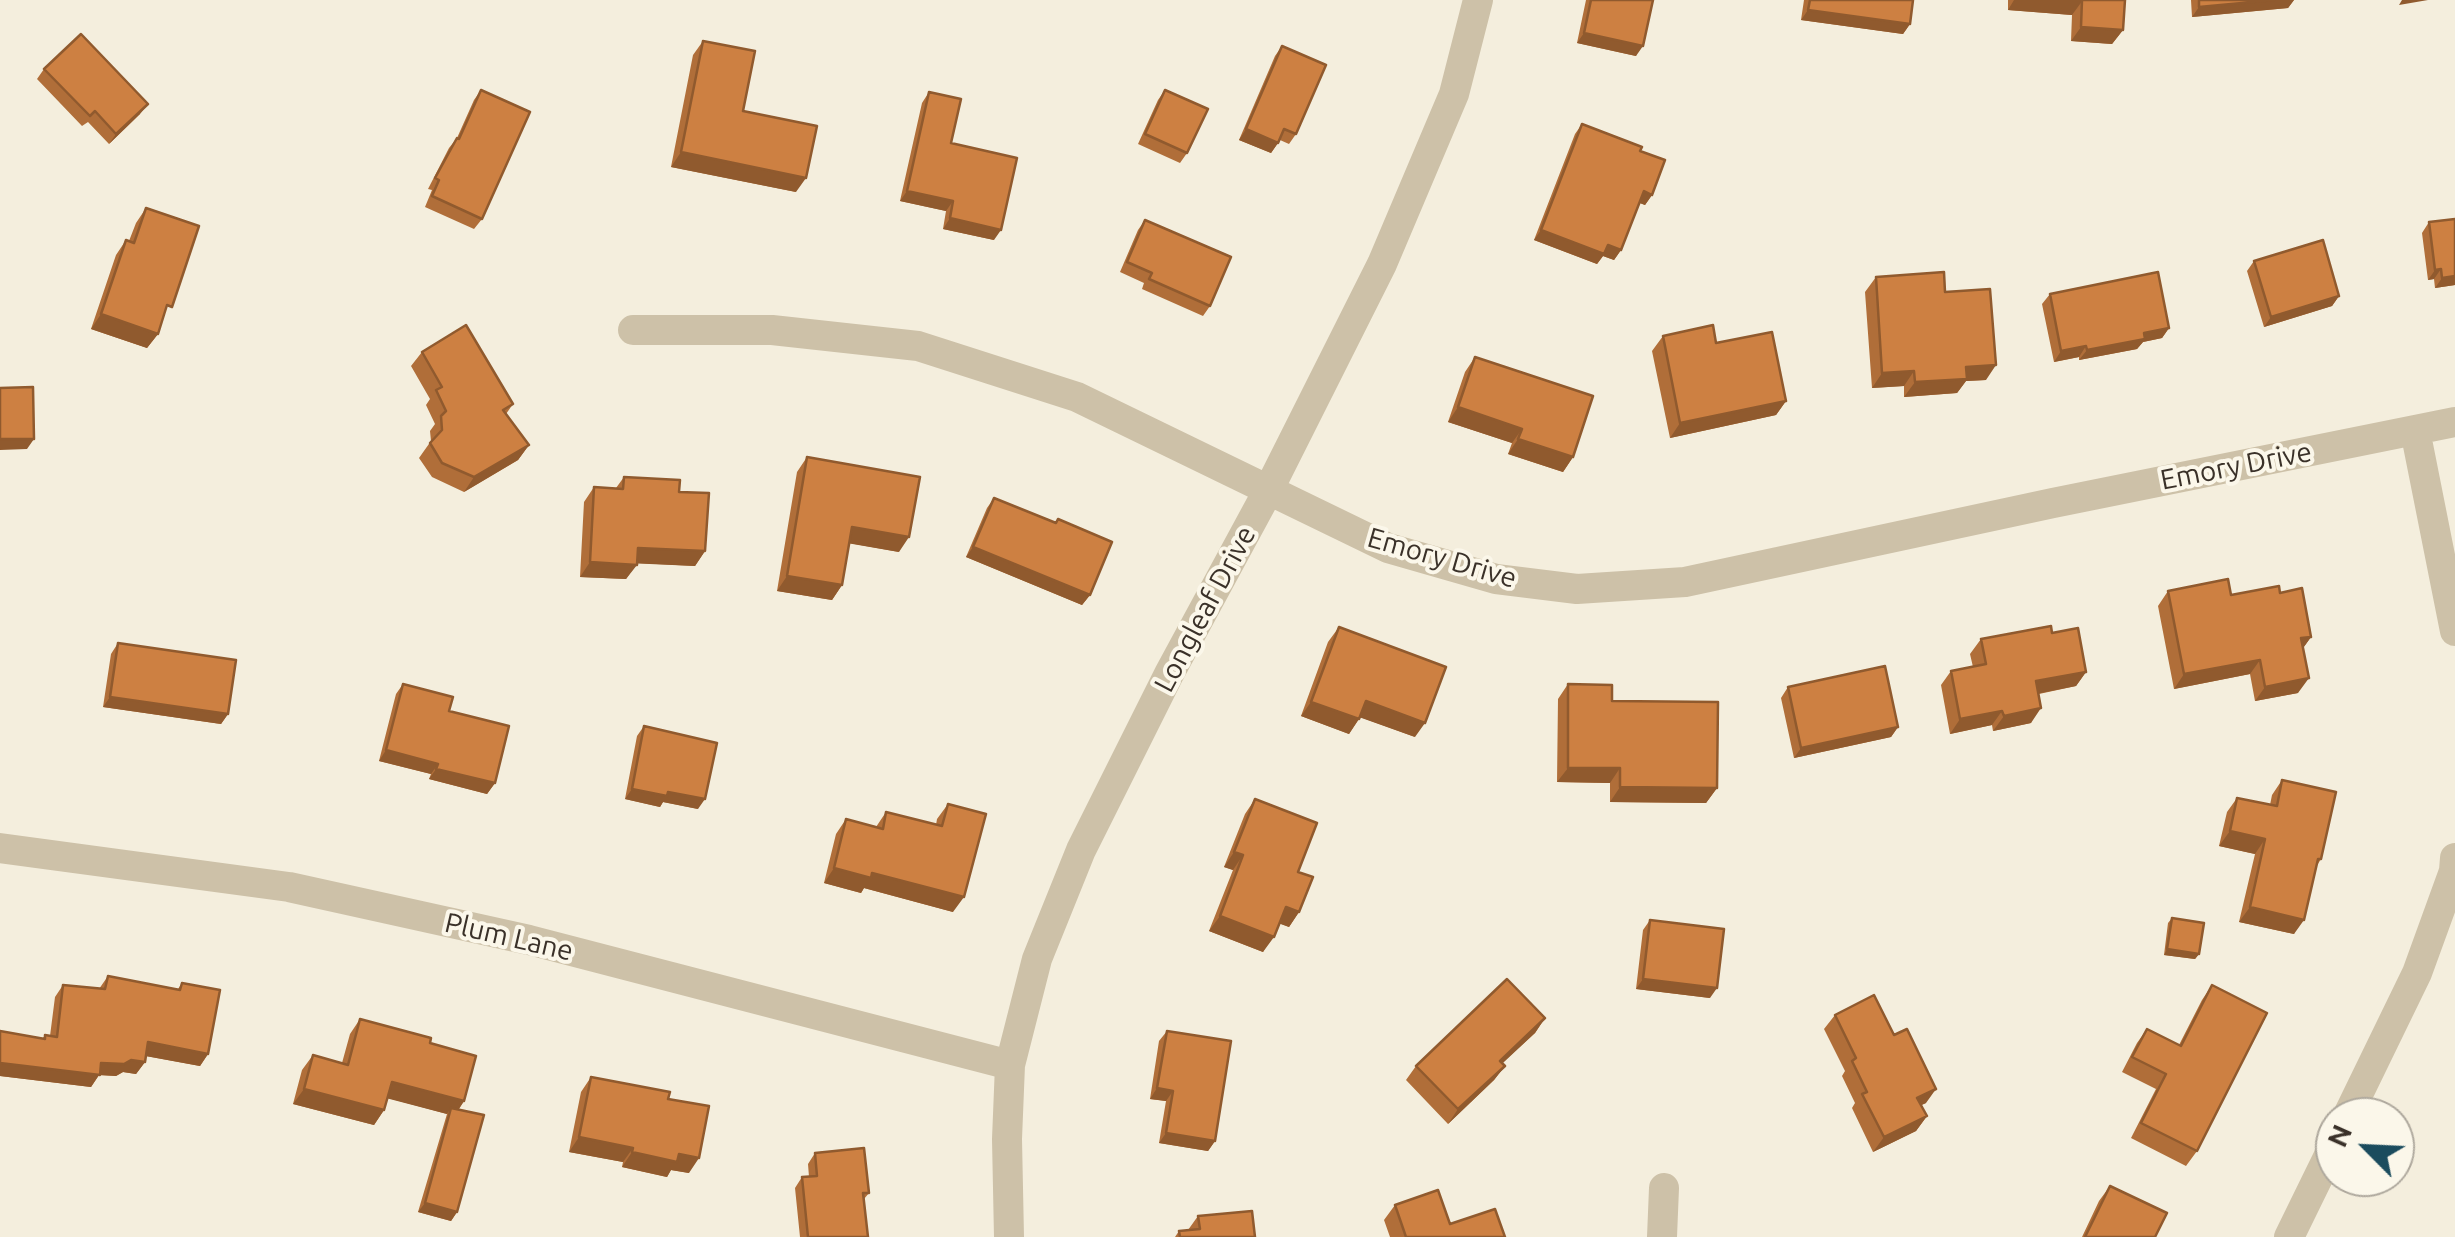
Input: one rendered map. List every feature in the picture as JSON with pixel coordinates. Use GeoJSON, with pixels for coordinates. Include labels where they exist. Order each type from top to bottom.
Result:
{"type":"FeatureCollection","features":[{"type":"Feature","properties":{"kind":"street","name":"Longleaf Drive"},"geometry":{"type":"LineString","coordinates":[[1009,1237],[1010,1065],[1037,959],[1081,850],[1382,264],[1454,94],[1478,0]]}},
{"type":"Feature","properties":{"kind":"street","name":"Emory Drive"},"geometry":{"type":"LineString","coordinates":[[632,330],[772,330],[918,346],[1077,397],[1388,548],[1496,579],[1577,589],[1685,582],[2455,422]]}},
{"type":"Feature","properties":{"kind":"street"},"geometry":{"type":"LineString","coordinates":[[2416,430],[2455,631]]}},
{"type":"Feature","properties":{"kind":"street","name":"Plum Lane"},"geometry":{"type":"LineString","coordinates":[[0,848],[288,887],[529,940],[1010,1065]]}},
{"type":"Feature","properties":{"kind":"street"},"geometry":{"type":"LineString","coordinates":[[2357,1097],[2417,973],[2454,871],[2455,858]]}},
{"type":"Feature","properties":{"kind":"street"},"geometry":{"type":"LineString","coordinates":[[2290,1237],[2315,1184]]}},
{"type":"Feature","properties":{"kind":"street"},"geometry":{"type":"LineString","coordinates":[[1662,1237],[1664,1188]]}},
{"type":"Feature","properties":{"kind":"building"},"geometry":{"type":"Polygon","coordinates":[[[1591,0],[1653,0],[1643,46],[1584,33],[1591,0]]]}},
{"type":"Feature","properties":{"kind":"building"},"geometry":{"type":"Polygon","coordinates":[[[1810,0],[1913,0],[1910,24],[1808,10],[1810,0]]]}},
{"type":"Feature","properties":{"kind":"building"},"geometry":{"type":"Polygon","coordinates":[[[2082,0],[2125,0],[2123,30],[2081,27],[2082,0]]]}},
{"type":"Feature","properties":{"kind":"building"},"geometry":{"type":"Polygon","coordinates":[[[2199,0],[2274,0],[2199,7],[2199,0]]]}},
{"type":"Feature","properties":{"kind":"building"},"geometry":{"type":"Polygon","coordinates":[[[81,34],[148,104],[116,134],[95,111],[90,116],[44,69],[81,34]]]}},
{"type":"Feature","properties":{"kind":"building"},"geometry":{"type":"Polygon","coordinates":[[[703,41],[755,51],[743,111],[817,126],[806,178],[681,152],[703,41]]]}},
{"type":"Feature","properties":{"kind":"building"},"geometry":{"type":"Polygon","coordinates":[[[1282,46],[1326,65],[1296,134],[1284,129],[1278,143],[1246,129],[1282,46]]]}},
{"type":"Feature","properties":{"kind":"building"},"geometry":{"type":"Polygon","coordinates":[[[481,90],[530,112],[482,219],[432,196],[439,180],[435,178],[459,139],[481,90]]]}},
{"type":"Feature","properties":{"kind":"building"},"geometry":{"type":"Polygon","coordinates":[[[1165,90],[1208,109],[1187,153],[1145,134],[1165,90]]]}},
{"type":"Feature","properties":{"kind":"building"},"geometry":{"type":"Polygon","coordinates":[[[929,92],[961,99],[951,143],[1017,158],[1001,230],[950,218],[953,201],[907,191],[929,92]]]}},
{"type":"Feature","properties":{"kind":"building"},"geometry":{"type":"Polygon","coordinates":[[[1582,124],[1665,160],[1652,195],[1644,191],[1621,250],[1608,245],[1604,254],[1541,230],[1582,124]]]}},
{"type":"Feature","properties":{"kind":"building"},"geometry":{"type":"Polygon","coordinates":[[[146,208],[199,226],[172,307],[167,305],[158,334],[101,314],[126,240],[134,243],[146,208]]]}},
{"type":"Feature","properties":{"kind":"building"},"geometry":{"type":"Polygon","coordinates":[[[2455,219],[2455,276],[2442,278],[2441,269],[2435,270],[2429,222],[2455,219]]]}},
{"type":"Feature","properties":{"kind":"building"},"geometry":{"type":"Polygon","coordinates":[[[1145,220],[1231,257],[1210,306],[1149,279],[1152,273],[1127,262],[1145,220]]]}},
{"type":"Feature","properties":{"kind":"building"},"geometry":{"type":"Polygon","coordinates":[[[2323,240],[2339,296],[2271,317],[2254,261],[2323,240]]]}},
{"type":"Feature","properties":{"kind":"building"},"geometry":{"type":"Polygon","coordinates":[[[1944,272],[1945,292],[1990,289],[1996,365],[1966,367],[1967,379],[1915,382],[1914,371],[1882,373],[1876,277],[1944,272]]]}},
{"type":"Feature","properties":{"kind":"building"},"geometry":{"type":"Polygon","coordinates":[[[2158,272],[2169,328],[2144,333],[2145,339],[2061,351],[2050,294],[2158,272]]]}},
{"type":"Feature","properties":{"kind":"building"},"geometry":{"type":"Polygon","coordinates":[[[466,325],[513,404],[503,410],[529,445],[474,477],[442,463],[430,443],[442,430],[441,416],[446,411],[436,390],[442,387],[422,352],[466,325]]]}},
{"type":"Feature","properties":{"kind":"building"},"geometry":{"type":"Polygon","coordinates":[[[1713,325],[1716,343],[1772,332],[1786,401],[1680,423],[1663,336],[1713,325]]]}},
{"type":"Feature","properties":{"kind":"building"},"geometry":{"type":"Polygon","coordinates":[[[1475,357],[1593,396],[1573,457],[1518,439],[1522,429],[1458,407],[1475,357]]]}},
{"type":"Feature","properties":{"kind":"building"},"geometry":{"type":"Polygon","coordinates":[[[33,387],[34,439],[0,439],[0,388],[33,387]]]}},
{"type":"Feature","properties":{"kind":"building"},"geometry":{"type":"Polygon","coordinates":[[[807,457],[920,477],[909,537],[852,527],[842,585],[787,576],[807,457]]]}},
{"type":"Feature","properties":{"kind":"building"},"geometry":{"type":"Polygon","coordinates":[[[624,477],[680,480],[679,492],[709,493],[705,551],[638,548],[637,565],[590,562],[594,487],[623,489],[624,477]]]}},
{"type":"Feature","properties":{"kind":"building"},"geometry":{"type":"Polygon","coordinates":[[[994,498],[1112,542],[1090,595],[973,547],[994,498]]]}},
{"type":"Feature","properties":{"kind":"building"},"geometry":{"type":"Polygon","coordinates":[[[2228,579],[2231,595],[2279,586],[2280,593],[2302,588],[2311,637],[2301,638],[2309,678],[2265,687],[2260,660],[2184,674],[2168,591],[2228,579]]]}},
{"type":"Feature","properties":{"kind":"building"},"geometry":{"type":"Polygon","coordinates":[[[2051,626],[2052,633],[2078,628],[2086,672],[2036,681],[2041,708],[1960,719],[1951,671],[1986,664],[1981,639],[2051,626]]]}},
{"type":"Feature","properties":{"kind":"building"},"geometry":{"type":"Polygon","coordinates":[[[1339,627],[1446,667],[1425,723],[1366,701],[1359,719],[1311,702],[1339,627]]]}},
{"type":"Feature","properties":{"kind":"building"},"geometry":{"type":"Polygon","coordinates":[[[118,643],[236,660],[228,714],[110,697],[118,643]]]}},
{"type":"Feature","properties":{"kind":"building"},"geometry":{"type":"Polygon","coordinates":[[[1885,666],[1898,727],[1801,748],[1788,687],[1885,666]]]}},
{"type":"Feature","properties":{"kind":"building"},"geometry":{"type":"Polygon","coordinates":[[[403,684],[453,697],[449,711],[509,726],[495,783],[436,769],[438,764],[386,750],[403,684]]]}},
{"type":"Feature","properties":{"kind":"building"},"geometry":{"type":"Polygon","coordinates":[[[1568,684],[1612,685],[1612,701],[1718,702],[1717,788],[1620,787],[1620,768],[1568,768],[1568,684]]]}},
{"type":"Feature","properties":{"kind":"building"},"geometry":{"type":"Polygon","coordinates":[[[644,726],[717,743],[705,799],[632,789],[644,726]]]}},
{"type":"Feature","properties":{"kind":"building"},"geometry":{"type":"Polygon","coordinates":[[[2282,780],[2336,792],[2304,920],[2250,907],[2265,839],[2230,831],[2237,798],[2277,806],[2282,780]]]}},
{"type":"Feature","properties":{"kind":"building"},"geometry":{"type":"Polygon","coordinates":[[[1255,799],[1317,823],[1298,872],[1313,877],[1299,912],[1286,907],[1274,937],[1220,916],[1243,855],[1234,852],[1255,799]]]}},
{"type":"Feature","properties":{"kind":"building"},"geometry":{"type":"Polygon","coordinates":[[[948,804],[986,814],[964,897],[872,873],[871,878],[834,868],[846,819],[883,829],[886,812],[942,826],[948,804]]]}},
{"type":"Feature","properties":{"kind":"building"},"geometry":{"type":"Polygon","coordinates":[[[2172,918],[2204,923],[2199,954],[2167,949],[2172,918]]]}},
{"type":"Feature","properties":{"kind":"building"},"geometry":{"type":"Polygon","coordinates":[[[1650,920],[1724,929],[1717,988],[1643,979],[1650,920]]]}},
{"type":"Feature","properties":{"kind":"building"},"geometry":{"type":"Polygon","coordinates":[[[108,976],[180,990],[182,983],[220,990],[208,1054],[148,1042],[145,1062],[101,1063],[100,1075],[0,1063],[0,1031],[45,1039],[45,1035],[57,1037],[63,985],[105,989],[108,976]]]}},
{"type":"Feature","properties":{"kind":"building"},"geometry":{"type":"Polygon","coordinates":[[[1507,979],[1545,1018],[1500,1061],[1505,1066],[1458,1109],[1416,1066],[1507,979]]]}},
{"type":"Feature","properties":{"kind":"building"},"geometry":{"type":"Polygon","coordinates":[[[2212,985],[2267,1013],[2197,1151],[2141,1123],[2166,1074],[2132,1057],[2147,1029],[2181,1046],[2212,985]]]}},
{"type":"Feature","properties":{"kind":"building"},"geometry":{"type":"Polygon","coordinates":[[[1874,995],[1894,1035],[1907,1029],[1936,1089],[1917,1098],[1927,1116],[1884,1137],[1862,1094],[1867,1092],[1852,1061],[1856,1058],[1835,1015],[1874,995]]]}},
{"type":"Feature","properties":{"kind":"building"},"geometry":{"type":"Polygon","coordinates":[[[360,1019],[431,1038],[430,1043],[476,1056],[464,1101],[392,1082],[384,1110],[304,1089],[313,1055],[348,1065],[360,1019]]]}},
{"type":"Feature","properties":{"kind":"building"},"geometry":{"type":"Polygon","coordinates":[[[1167,1031],[1231,1041],[1215,1141],[1166,1133],[1173,1091],[1157,1088],[1167,1031]]]}},
{"type":"Feature","properties":{"kind":"building"},"geometry":{"type":"Polygon","coordinates":[[[591,1077],[670,1092],[668,1099],[709,1106],[699,1158],[679,1154],[677,1162],[579,1137],[591,1077]]]}},
{"type":"Feature","properties":{"kind":"building"},"geometry":{"type":"Polygon","coordinates":[[[451,1108],[484,1115],[457,1212],[425,1203],[451,1108]]]}},
{"type":"Feature","properties":{"kind":"building"},"geometry":{"type":"Polygon","coordinates":[[[864,1148],[869,1193],[863,1193],[868,1237],[808,1237],[802,1177],[817,1176],[815,1153],[864,1148]]]}},
{"type":"Feature","properties":{"kind":"building"},"geometry":{"type":"Polygon","coordinates":[[[2110,1186],[2167,1213],[2155,1237],[2085,1237],[2110,1186]]]}},
{"type":"Feature","properties":{"kind":"building"},"geometry":{"type":"Polygon","coordinates":[[[1438,1190],[1450,1224],[1495,1209],[1505,1237],[1406,1237],[1395,1205],[1438,1190]]]}},
{"type":"Feature","properties":{"kind":"building"},"geometry":{"type":"Polygon","coordinates":[[[1252,1211],[1255,1237],[1180,1237],[1179,1231],[1200,1229],[1198,1216],[1252,1211]]]}}]}
